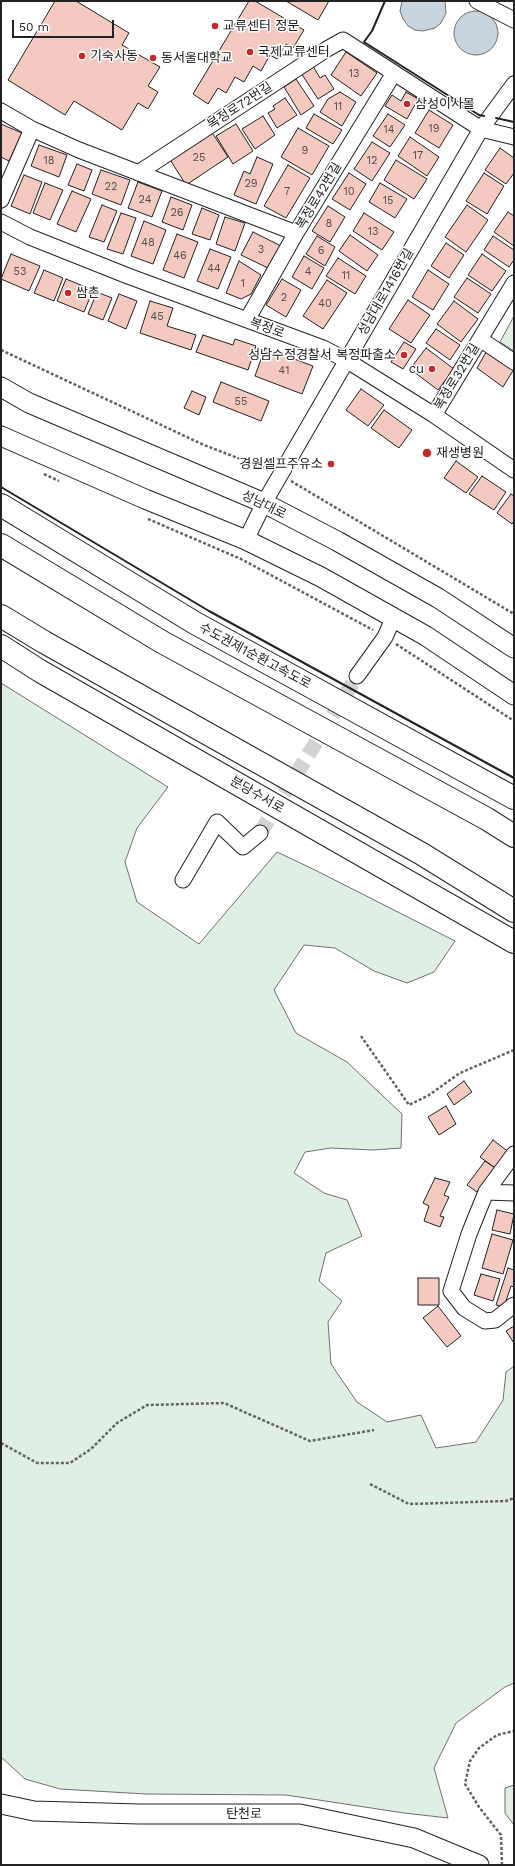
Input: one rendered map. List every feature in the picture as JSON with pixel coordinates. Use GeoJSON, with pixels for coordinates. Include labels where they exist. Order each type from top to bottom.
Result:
{"type":"FeatureCollection","features":[{"type":"Feature","properties":{"kind":"highway","name":"수도권제1순환고속도로"},"geometry":{"type":"LineString","coordinates":[[1,505],[195,623],[514,798]]}},
{"type":"Feature","properties":{"kind":"highway"},"geometry":{"type":"LineString","coordinates":[[1,545],[162,642],[487,818],[514,836]]}},
{"type":"Feature","properties":{"kind":"highway"},"geometry":{"type":"LineString","coordinates":[[1,616],[44,642],[422,854],[514,911]]}},
{"type":"Feature","properties":{"kind":"highway","name":"분당수서로"},"geometry":{"type":"LineString","coordinates":[[1,646],[40,671],[514,942]]}},
{"type":"Feature","properties":{"kind":"main road","name":"성남대로"},"geometry":{"type":"LineString","coordinates":[[1,388],[29,403],[264,503],[337,541],[438,598],[514,648]]}},
{"type":"Feature","properties":{"kind":"main road"},"geometry":{"type":"LineString","coordinates":[[1,436],[118,487],[246,540],[321,578],[426,636],[514,695]]}},
{"type":"Feature","properties":{"kind":"main road","name":"탄천로"},"geometry":{"type":"LineString","coordinates":[[1,1804],[41,1811],[139,1814],[300,1814],[414,1838],[479,1865]]}},
{"type":"Feature","properties":{"kind":"street"},"geometry":{"type":"LineString","coordinates":[[477,1],[514,20]]}},
{"type":"Feature","properties":{"kind":"street","name":"복정로72번길"},"geometry":{"type":"LineString","coordinates":[[138,172],[343,40],[394,73]]}},
{"type":"Feature","properties":{"kind":"street"},"geometry":{"type":"LineString","coordinates":[[394,73],[481,129],[514,137]]}},
{"type":"Feature","properties":{"kind":"street","name":"복정로42번길"},"geometry":{"type":"LineString","coordinates":[[247,320],[296,233],[394,73]]}},
{"type":"Feature","properties":{"kind":"street","name":"성남대로1416번길"},"geometry":{"type":"LineString","coordinates":[[246,540],[280,475],[481,129],[514,84]]}},
{"type":"Feature","properties":{"kind":"street"},"geometry":{"type":"LineString","coordinates":[[1,111],[32,129],[79,150],[296,233]]}},
{"type":"Feature","properties":{"kind":"street"},"geometry":{"type":"LineString","coordinates":[[1,200],[32,129]]}},
{"type":"Feature","properties":{"kind":"street","name":"복정로"},"geometry":{"type":"LineString","coordinates":[[1,222],[30,237],[65,251],[323,348],[346,360],[434,415],[514,470]]}},
{"type":"Feature","properties":{"kind":"street","name":"복정로32번길"},"geometry":{"type":"LineString","coordinates":[[434,415],[514,283]]}},
{"type":"Feature","properties":{"kind":"street","name":"복정로32번길"},"geometry":{"type":"LineString","coordinates":[[480,339],[514,362]]}},
{"type":"Feature","properties":{"kind":"street"},"geometry":{"type":"LineString","coordinates":[[357,676],[385,637],[393,619]]}},
{"type":"Feature","properties":{"kind":"street"},"geometry":{"type":"LineString","coordinates":[[183,880],[217,822],[243,847],[260,832]]}},
{"type":"Feature","properties":{"kind":"street"},"geometry":{"type":"LineString","coordinates":[[514,1154],[486,1192],[469,1234],[451,1291],[464,1308],[485,1321],[495,1320],[514,1305]]}},
{"type":"Feature","properties":{"kind":"street"},"geometry":{"type":"LineString","coordinates":[[486,1192],[514,1193]]}},
{"type":"Feature","properties":{"kind":"path"},"geometry":{"type":"LineString","coordinates":[[1,350],[204,445],[280,475],[514,614]]}},
{"type":"Feature","properties":{"kind":"path"},"geometry":{"type":"LineString","coordinates":[[40,472],[60,481]]}},
{"type":"Feature","properties":{"kind":"path"},"geometry":{"type":"LineString","coordinates":[[146,518],[241,559],[385,637],[514,721]]}},
{"type":"Feature","properties":{"kind":"path"},"geometry":{"type":"LineString","coordinates":[[360,1036],[409,1105],[429,1095],[460,1073],[514,1050]]}},
{"type":"Feature","properties":{"kind":"path"},"geometry":{"type":"LineString","coordinates":[[1,1443],[37,1463],[70,1463],[90,1449],[117,1423],[147,1406],[224,1403],[310,1441],[374,1430]]}},
{"type":"Feature","properties":{"kind":"path"},"geometry":{"type":"LineString","coordinates":[[370,1484],[409,1504],[500,1501],[514,1498]]}},
{"type":"Feature","properties":{"kind":"path"},"geometry":{"type":"LineString","coordinates":[[502,1865],[502,1834],[479,1807],[465,1784],[470,1761],[479,1748],[497,1734],[514,1731]]}},
{"type":"Feature","properties":{"kind":"green space"},"geometry":{"type":"Polygon","coordinates":[[[514,316],[514,351],[500,342],[514,316]]]}},
{"type":"Feature","properties":{"kind":"green space"},"geometry":{"type":"Polygon","coordinates":[[[1,683],[168,787],[137,828],[125,862],[137,902],[199,944],[277,852],[455,941],[434,972],[407,983],[374,971],[335,948],[304,945],[274,990],[296,1033],[347,1062],[402,1114],[401,1148],[373,1150],[331,1148],[305,1152],[294,1173],[324,1193],[347,1200],[362,1236],[326,1253],[319,1281],[342,1301],[328,1322],[331,1364],[357,1402],[387,1422],[421,1415],[436,1448],[476,1442],[503,1400],[506,1372],[514,1366],[514,1683],[505,1687],[456,1723],[434,1768],[448,1818],[404,1813],[286,1795],[146,1794],[60,1789],[25,1779],[1,1757],[1,683]]]}},
{"type":"Feature","properties":{"kind":"green space"},"geometry":{"type":"Polygon","coordinates":[[[514,1785],[514,1825],[505,1813],[505,1788],[514,1785]]]}},
{"type":"Feature","properties":{"kind":"shaded area"},"geometry":{"type":"Polygon","coordinates":[[[402,1],[445,1],[446,13],[441,23],[435,28],[423,31],[415,30],[408,26],[403,19],[400,11],[402,1]]]}},
{"type":"Feature","properties":{"kind":"shaded area"},"geometry":{"type":"Polygon","coordinates":[[[476,11],[488,15],[494,21],[498,33],[494,45],[488,51],[476,55],[464,51],[458,45],[454,33],[458,21],[464,15],[476,11]]]}},
{"type":"Feature","properties":{"kind":"building","name":"기숙사동"},"geometry":{"type":"Polygon","coordinates":[[[55,1],[76,1],[129,33],[122,45],[160,67],[148,86],[158,92],[148,109],[138,103],[122,130],[74,101],[65,115],[8,80],[55,1]]]}},
{"type":"Feature","properties":{"kind":"building","name":"국제교류센터"},"geometry":{"type":"Polygon","coordinates":[[[249,1],[255,1],[304,30],[293,48],[286,44],[277,59],[270,55],[261,71],[253,66],[244,82],[235,77],[226,93],[218,88],[208,104],[193,94],[249,1]]]}},
{"type":"Feature","properties":{"kind":"building","name":"국제교류센터"},"geometry":{"type":"Polygon","coordinates":[[[286,1],[329,1],[318,20],[286,1]]]}},
{"type":"Feature","properties":{"kind":"building"},"geometry":{"type":"Polygon","coordinates":[[[346,52],[377,73],[361,96],[331,75],[346,52]]]}},
{"type":"Feature","properties":{"kind":"building"},"geometry":{"type":"Polygon","coordinates":[[[313,66],[320,78],[325,75],[334,89],[318,99],[301,73],[313,66]]]}},
{"type":"Feature","properties":{"kind":"building"},"geometry":{"type":"Polygon","coordinates":[[[296,79],[314,106],[301,115],[284,87],[296,79]]]}},
{"type":"Feature","properties":{"kind":"building"},"geometry":{"type":"Polygon","coordinates":[[[340,92],[356,102],[342,126],[320,112],[328,99],[340,92]]]}},
{"type":"Feature","properties":{"kind":"building"},"geometry":{"type":"Polygon","coordinates":[[[406,92],[418,99],[407,119],[385,106],[392,95],[401,101],[406,92]]]}},
{"type":"Feature","properties":{"kind":"building"},"geometry":{"type":"Polygon","coordinates":[[[285,98],[297,115],[277,128],[268,113],[275,109],[273,106],[285,98]]]}},
{"type":"Feature","properties":{"kind":"building"},"geometry":{"type":"Polygon","coordinates":[[[429,110],[453,125],[439,148],[415,133],[429,110]]]}},
{"type":"Feature","properties":{"kind":"building"},"geometry":{"type":"Polygon","coordinates":[[[314,114],[342,130],[333,144],[306,128],[314,114]]]}},
{"type":"Feature","properties":{"kind":"building"},"geometry":{"type":"Polygon","coordinates":[[[388,114],[405,125],[390,147],[373,136],[388,114]]]}},
{"type":"Feature","properties":{"kind":"building"},"geometry":{"type":"Polygon","coordinates":[[[263,116],[275,135],[255,149],[242,129],[263,116]]]}},
{"type":"Feature","properties":{"kind":"building"},"geometry":{"type":"Polygon","coordinates":[[[1,124],[22,133],[9,161],[1,157],[1,124]]]}},
{"type":"Feature","properties":{"kind":"building"},"geometry":{"type":"Polygon","coordinates":[[[236,124],[253,151],[233,164],[216,136],[236,124]]]}},
{"type":"Feature","properties":{"kind":"building"},"geometry":{"type":"Polygon","coordinates":[[[298,128],[329,146],[312,175],[281,157],[298,128]]]}},
{"type":"Feature","properties":{"kind":"building"},"geometry":{"type":"Polygon","coordinates":[[[211,131],[228,157],[186,185],[169,158],[211,131]]]}},
{"type":"Feature","properties":{"kind":"building"},"geometry":{"type":"Polygon","coordinates":[[[410,137],[439,157],[427,176],[398,156],[410,137]]]}},
{"type":"Feature","properties":{"kind":"building"},"geometry":{"type":"Polygon","coordinates":[[[372,142],[390,153],[372,181],[354,169],[372,142]]]}},
{"type":"Feature","properties":{"kind":"building"},"geometry":{"type":"Polygon","coordinates":[[[39,145],[67,155],[59,177],[31,166],[39,145]]]}},
{"type":"Feature","properties":{"kind":"building"},"geometry":{"type":"Polygon","coordinates":[[[500,148],[514,158],[514,173],[506,184],[485,170],[500,148]]]}},
{"type":"Feature","properties":{"kind":"building"},"geometry":{"type":"Polygon","coordinates":[[[257,157],[273,164],[256,204],[234,195],[244,171],[250,174],[257,157]]]}},
{"type":"Feature","properties":{"kind":"building"},"geometry":{"type":"Polygon","coordinates":[[[396,160],[427,179],[414,199],[384,180],[396,160]]]}},
{"type":"Feature","properties":{"kind":"building"},"geometry":{"type":"Polygon","coordinates":[[[77,164],[92,170],[84,191],[68,185],[77,164]]]}},
{"type":"Feature","properties":{"kind":"building"},"geometry":{"type":"Polygon","coordinates":[[[288,165],[310,178],[286,218],[264,206],[288,165]]]}},
{"type":"Feature","properties":{"kind":"building"},"geometry":{"type":"Polygon","coordinates":[[[101,170],[130,180],[121,205],[92,194],[101,170]]]}},
{"type":"Feature","properties":{"kind":"building"},"geometry":{"type":"Polygon","coordinates":[[[349,173],[366,184],[350,210],[332,199],[349,173]]]}},
{"type":"Feature","properties":{"kind":"building"},"geometry":{"type":"Polygon","coordinates":[[[484,173],[504,186],[487,214],[466,201],[484,173]]]}},
{"type":"Feature","properties":{"kind":"building"},"geometry":{"type":"Polygon","coordinates":[[[24,175],[42,182],[30,214],[11,206],[24,175]]]}},
{"type":"Feature","properties":{"kind":"building"},"geometry":{"type":"Polygon","coordinates":[[[138,182],[162,191],[152,217],[128,208],[138,182]]]}},
{"type":"Feature","properties":{"kind":"building"},"geometry":{"type":"Polygon","coordinates":[[[45,183],[63,190],[50,220],[33,213],[45,183]]]}},
{"type":"Feature","properties":{"kind":"building"},"geometry":{"type":"Polygon","coordinates":[[[380,183],[407,199],[395,218],[369,202],[380,183]]]}},
{"type":"Feature","properties":{"kind":"building"},"geometry":{"type":"Polygon","coordinates":[[[72,191],[91,199],[76,232],[57,224],[72,191]]]}},
{"type":"Feature","properties":{"kind":"building"},"geometry":{"type":"Polygon","coordinates":[[[171,197],[192,205],[183,230],[162,222],[171,197]]]}},
{"type":"Feature","properties":{"kind":"building"},"geometry":{"type":"Polygon","coordinates":[[[102,205],[117,211],[104,242],[89,237],[102,205]]]}},
{"type":"Feature","properties":{"kind":"building"},"geometry":{"type":"Polygon","coordinates":[[[467,205],[488,220],[466,252],[445,237],[467,205]]]}},
{"type":"Feature","properties":{"kind":"building"},"geometry":{"type":"Polygon","coordinates":[[[328,206],[345,217],[330,242],[312,231],[328,206]]]}},
{"type":"Feature","properties":{"kind":"building"},"geometry":{"type":"Polygon","coordinates":[[[202,208],[219,215],[210,240],[192,234],[202,208]]]}},
{"type":"Feature","properties":{"kind":"building"},"geometry":{"type":"Polygon","coordinates":[[[508,212],[514,216],[514,246],[494,232],[508,212]]]}},
{"type":"Feature","properties":{"kind":"building"},"geometry":{"type":"Polygon","coordinates":[[[121,213],[136,218],[123,254],[107,249],[121,213]]]}},
{"type":"Feature","properties":{"kind":"building"},"geometry":{"type":"Polygon","coordinates":[[[364,213],[394,232],[382,250],[353,231],[364,213]]]}},
{"type":"Feature","properties":{"kind":"building"},"geometry":{"type":"Polygon","coordinates":[[[225,217],[245,223],[235,251],[216,244],[225,217]]]}},
{"type":"Feature","properties":{"kind":"building"},"geometry":{"type":"Polygon","coordinates":[[[144,221],[166,230],[153,264],[131,256],[144,221]]]}},
{"type":"Feature","properties":{"kind":"building"},"geometry":{"type":"Polygon","coordinates":[[[253,232],[281,246],[270,269],[241,255],[253,232]]]}},
{"type":"Feature","properties":{"kind":"building"},"geometry":{"type":"Polygon","coordinates":[[[177,234],[198,242],[184,278],[163,270],[177,234]]]}},
{"type":"Feature","properties":{"kind":"building"},"geometry":{"type":"Polygon","coordinates":[[[350,235],[378,255],[367,271],[339,251],[350,235]]]}},
{"type":"Feature","properties":{"kind":"building"},"geometry":{"type":"Polygon","coordinates":[[[317,236],[335,247],[325,266],[306,254],[317,236]]]}},
{"type":"Feature","properties":{"kind":"building"},"geometry":{"type":"Polygon","coordinates":[[[493,236],[514,250],[514,260],[509,267],[484,250],[493,236]]]}},
{"type":"Feature","properties":{"kind":"building"},"geometry":{"type":"Polygon","coordinates":[[[446,243],[464,255],[449,278],[431,266],[446,243]]]}},
{"type":"Feature","properties":{"kind":"building"},"geometry":{"type":"Polygon","coordinates":[[[210,249],[231,257],[218,289],[197,281],[210,249]]]}},
{"type":"Feature","properties":{"kind":"building"},"geometry":{"type":"Polygon","coordinates":[[[11,254],[40,266],[29,291],[1,279],[11,254]]]}},
{"type":"Feature","properties":{"kind":"building"},"geometry":{"type":"Polygon","coordinates":[[[482,254],[506,271],[492,291],[468,275],[482,254]]]}},
{"type":"Feature","properties":{"kind":"building"},"geometry":{"type":"Polygon","coordinates":[[[304,256],[324,268],[312,289],[292,277],[304,256]]]}},
{"type":"Feature","properties":{"kind":"building"},"geometry":{"type":"Polygon","coordinates":[[[338,258],[366,276],[355,294],[326,276],[338,258]]]}},
{"type":"Feature","properties":{"kind":"building"},"geometry":{"type":"Polygon","coordinates":[[[239,261],[261,275],[251,294],[241,299],[226,293],[239,261]]]}},
{"type":"Feature","properties":{"kind":"building"},"geometry":{"type":"Polygon","coordinates":[[[44,270],[63,278],[54,301],[34,293],[44,270]]]}},
{"type":"Feature","properties":{"kind":"building"},"geometry":{"type":"Polygon","coordinates":[[[428,270],[449,284],[433,310],[412,297],[428,270]]]}},
{"type":"Feature","properties":{"kind":"building"},"geometry":{"type":"Polygon","coordinates":[[[467,278],[491,294],[478,313],[454,297],[467,278]]]}},
{"type":"Feature","properties":{"kind":"building"},"geometry":{"type":"Polygon","coordinates":[[[66,279],[93,290],[84,312],[57,301],[66,279]]]}},
{"type":"Feature","properties":{"kind":"building"},"geometry":{"type":"Polygon","coordinates":[[[282,279],[301,290],[286,317],[266,305],[282,279]]]}},
{"type":"Feature","properties":{"kind":"building"},"geometry":{"type":"Polygon","coordinates":[[[327,280],[347,293],[323,329],[303,316],[327,280]]]}},
{"type":"Feature","properties":{"kind":"building"},"geometry":{"type":"Polygon","coordinates":[[[97,292],[112,298],[103,320],[88,314],[97,292]]]}},
{"type":"Feature","properties":{"kind":"building"},"geometry":{"type":"Polygon","coordinates":[[[119,294],[137,301],[126,329],[108,321],[119,294]]]}},
{"type":"Feature","properties":{"kind":"building"},"geometry":{"type":"Polygon","coordinates":[[[408,300],[430,315],[411,343],[389,329],[408,300]]]}},
{"type":"Feature","properties":{"kind":"building"},"geometry":{"type":"Polygon","coordinates":[[[150,301],[173,308],[167,326],[196,335],[191,350],[140,333],[150,301]]]}},
{"type":"Feature","properties":{"kind":"building"},"geometry":{"type":"Polygon","coordinates":[[[454,301],[478,319],[461,342],[437,324],[454,301]]]}},
{"type":"Feature","properties":{"kind":"building"},"geometry":{"type":"Polygon","coordinates":[[[436,329],[460,345],[450,360],[426,343],[436,329]]]}},
{"type":"Feature","properties":{"kind":"building"},"geometry":{"type":"Polygon","coordinates":[[[203,335],[233,345],[235,339],[256,346],[248,370],[196,352],[203,335]]]}},
{"type":"Feature","properties":{"kind":"building","name":"성남수정경찰서 복정파출소"},"geometry":{"type":"Polygon","coordinates":[[[404,342],[416,349],[403,369],[391,362],[404,342]]]}},
{"type":"Feature","properties":{"kind":"building"},"geometry":{"type":"Polygon","coordinates":[[[265,348],[313,366],[302,394],[255,376],[265,348]]]}},
{"type":"Feature","properties":{"kind":"building","name":"cu"},"geometry":{"type":"Polygon","coordinates":[[[426,348],[454,369],[438,390],[410,369],[426,348]]]}},
{"type":"Feature","properties":{"kind":"building"},"geometry":{"type":"Polygon","coordinates":[[[488,349],[514,369],[503,387],[477,368],[488,349]]]}},
{"type":"Feature","properties":{"kind":"building"},"geometry":{"type":"Polygon","coordinates":[[[221,382],[269,401],[261,421],[213,402],[221,382]]]}},
{"type":"Feature","properties":{"kind":"building"},"geometry":{"type":"Polygon","coordinates":[[[361,389],[384,405],[368,426],[346,410],[361,389]]]}},
{"type":"Feature","properties":{"kind":"building"},"geometry":{"type":"Polygon","coordinates":[[[192,391],[206,397],[199,415],[184,408],[192,391]]]}},
{"type":"Feature","properties":{"kind":"building"},"geometry":{"type":"Polygon","coordinates":[[[384,410],[412,430],[399,448],[371,428],[384,410]]]}},
{"type":"Feature","properties":{"kind":"building"},"geometry":{"type":"Polygon","coordinates":[[[456,461],[478,477],[466,493],[444,478],[456,461]]]}},
{"type":"Feature","properties":{"kind":"building"},"geometry":{"type":"Polygon","coordinates":[[[482,476],[506,492],[494,510],[469,494],[482,476]]]}},
{"type":"Feature","properties":{"kind":"building"},"geometry":{"type":"Polygon","coordinates":[[[511,494],[514,496],[514,521],[512,524],[497,513],[511,494]]]}},
{"type":"Feature","properties":{"kind":"building"},"geometry":{"type":"Polygon","coordinates":[[[464,1081],[472,1092],[454,1105],[447,1094],[464,1081]]]}},
{"type":"Feature","properties":{"kind":"building"},"geometry":{"type":"Polygon","coordinates":[[[446,1106],[456,1124],[439,1135],[428,1117],[446,1106]]]}},
{"type":"Feature","properties":{"kind":"building"},"geometry":{"type":"Polygon","coordinates":[[[493,1140],[510,1153],[498,1170],[480,1157],[493,1140]]]}},
{"type":"Feature","properties":{"kind":"building"},"geometry":{"type":"Polygon","coordinates":[[[485,1161],[495,1168],[477,1192],[467,1185],[485,1161]]]}},
{"type":"Feature","properties":{"kind":"building"},"geometry":{"type":"Polygon","coordinates":[[[435,1178],[450,1182],[444,1195],[449,1197],[440,1216],[444,1217],[440,1227],[424,1221],[429,1206],[423,1203],[435,1178]]]}},
{"type":"Feature","properties":{"kind":"building"},"geometry":{"type":"Polygon","coordinates":[[[497,1210],[514,1214],[510,1234],[492,1230],[497,1210]]]}},
{"type":"Feature","properties":{"kind":"building"},"geometry":{"type":"Polygon","coordinates":[[[492,1234],[513,1240],[503,1274],[482,1268],[492,1234]]]}},
{"type":"Feature","properties":{"kind":"building"},"geometry":{"type":"Polygon","coordinates":[[[508,1268],[514,1270],[514,1287],[511,1286],[504,1307],[496,1305],[508,1268]]]}},
{"type":"Feature","properties":{"kind":"building"},"geometry":{"type":"Polygon","coordinates":[[[481,1274],[500,1279],[493,1301],[474,1295],[481,1274]]]}},
{"type":"Feature","properties":{"kind":"building"},"geometry":{"type":"Polygon","coordinates":[[[418,1278],[439,1278],[439,1305],[418,1305],[418,1278]]]}},
{"type":"Feature","properties":{"kind":"building"},"geometry":{"type":"Polygon","coordinates":[[[438,1306],[461,1336],[447,1347],[423,1318],[438,1306]]]}},
{"type":"Feature","properties":{"kind":"building"},"geometry":{"type":"Polygon","coordinates":[[[514,1326],[514,1343],[506,1331],[514,1326]]]}},
{"type":"Feature","properties":{"kind":"tunnel"},"geometry":{"type":"LineString","coordinates":[[260,833],[357,676]]}},
{"type":"Feature","properties":{"kind":"wall"},"geometry":{"type":"LineString","coordinates":[[385,1],[372,31],[364,42],[479,115],[484,116]]}},
{"type":"Feature","properties":{"kind":"wall"},"geometry":{"type":"LineString","coordinates":[[496,118],[514,122]]}},
{"type":"Feature","properties":{"kind":"wall"},"geometry":{"type":"LineString","coordinates":[[1,487],[209,611],[514,778]]}},
{"type":"Feature","properties":{"kind":"place","name":"교류센터 정문"},"geometry":{"type":"Point","coordinates":[215,26]}},
{"type":"Feature","properties":{"kind":"place","name":"국제교류센터"},"geometry":{"type":"Point","coordinates":[250,52]}},
{"type":"Feature","properties":{"kind":"place","name":"기숙사동"},"geometry":{"type":"Point","coordinates":[82,56]}},
{"type":"Feature","properties":{"kind":"place","name":"동서울대학교"},"geometry":{"type":"Point","coordinates":[153,58]}},
{"type":"Feature","properties":{"kind":"place","name":"삼성이사몰"},"geometry":{"type":"Point","coordinates":[407,104]}},
{"type":"Feature","properties":{"kind":"place","name":"쌈촌"},"geometry":{"type":"Point","coordinates":[68,293]}},
{"type":"Feature","properties":{"kind":"place","name":"성남수정경찰서 복정파출소"},"geometry":{"type":"Point","coordinates":[404,355]}},
{"type":"Feature","properties":{"kind":"place","name":"cu"},"geometry":{"type":"Point","coordinates":[432,369]}},
{"type":"Feature","properties":{"kind":"place","name":"재생병원"},"geometry":{"type":"Point","coordinates":[427,453]}},
{"type":"Feature","properties":{"kind":"place","name":"경원셀프주유소"},"geometry":{"type":"Point","coordinates":[331,464]}}]}
